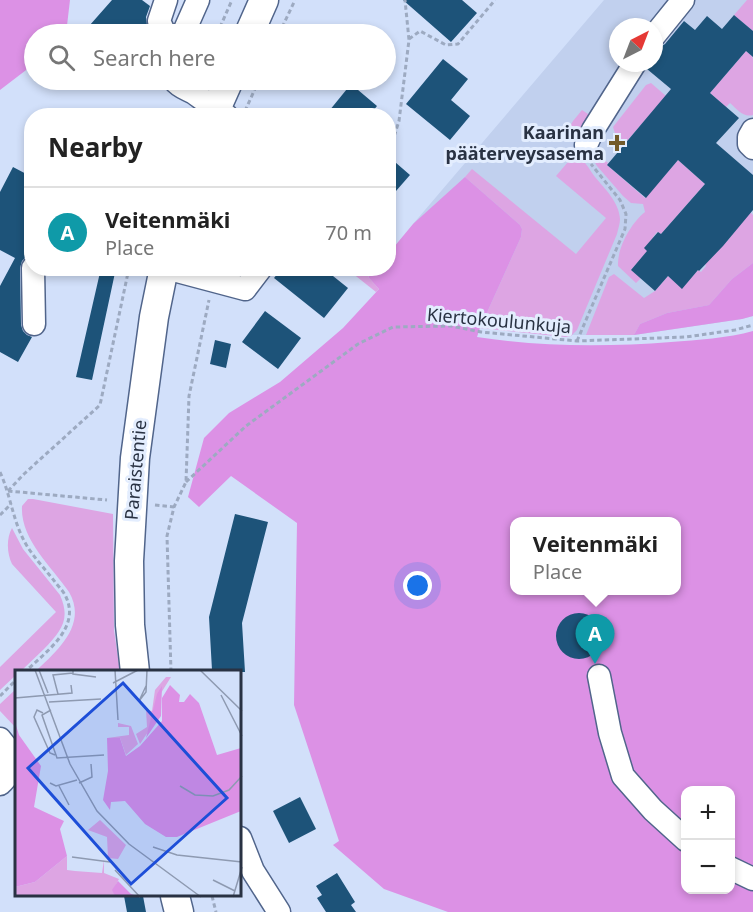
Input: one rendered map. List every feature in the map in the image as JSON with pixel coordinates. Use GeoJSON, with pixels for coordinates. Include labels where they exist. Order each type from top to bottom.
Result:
{"type":"FeatureCollection","features":[{"type":"Feature","properties":{"kind":"main road"},"geometry":{"type":"LineString","coordinates":[[253,24],[264,0]]}},
{"type":"Feature","properties":{"kind":"main road"},"geometry":{"type":"LineString","coordinates":[[221,108],[226,90]]}},
{"type":"Feature","properties":{"kind":"main road","name":"Paraistentie"},"geometry":{"type":"LineString","coordinates":[[135,670],[130,625],[129,561],[135,458],[154,317],[163,276]]}},
{"type":"Feature","properties":{"kind":"main road"},"geometry":{"type":"LineString","coordinates":[[175,897],[179,912]]}},
{"type":"Feature","properties":{"kind":"street"},"geometry":{"type":"LineString","coordinates":[[160,24],[159,21],[166,0]]}},
{"type":"Feature","properties":{"kind":"street"},"geometry":{"type":"LineString","coordinates":[[187,24],[198,0]]}},
{"type":"Feature","properties":{"kind":"street"},"geometry":{"type":"LineString","coordinates":[[663,25],[683,0]]}},
{"type":"Feature","properties":{"kind":"street"},"geometry":{"type":"LineString","coordinates":[[586,145],[629,72]]}},
{"type":"Feature","properties":{"kind":"street"},"geometry":{"type":"LineString","coordinates":[[188,90],[212,108]]}},
{"type":"Feature","properties":{"kind":"street"},"geometry":{"type":"LineString","coordinates":[[753,130],[748,137],[748,144],[753,148]]}},
{"type":"Feature","properties":{"kind":"street"},"geometry":{"type":"LineString","coordinates":[[33,276],[34,324]]}},
{"type":"Feature","properties":{"kind":"street"},"geometry":{"type":"LineString","coordinates":[[195,276],[245,289],[255,276]]}},
{"type":"Feature","properties":{"kind":"street"},"geometry":{"type":"LineString","coordinates":[[599,676],[610,733],[623,776],[653,810],[681,835]]}},
{"type":"Feature","properties":{"kind":"street"},"geometry":{"type":"LineString","coordinates":[[0,739],[10,754],[11,763],[5,780],[0,784]]}},
{"type":"Feature","properties":{"kind":"street"},"geometry":{"type":"LineString","coordinates":[[242,843],[253,871],[279,912]]}},
{"type":"Feature","properties":{"kind":"street"},"geometry":{"type":"LineString","coordinates":[[735,870],[753,879]]}},
{"type":"Feature","properties":{"kind":"path"},"geometry":{"type":"LineString","coordinates":[[221,24],[232,0]]}},
{"type":"Feature","properties":{"kind":"path"},"geometry":{"type":"LineString","coordinates":[[284,24],[295,0]]}},
{"type":"Feature","properties":{"kind":"path"},"geometry":{"type":"LineString","coordinates":[[396,128],[399,120],[409,40],[405,0]]}},
{"type":"Feature","properties":{"kind":"path"},"geometry":{"type":"LineString","coordinates":[[409,40],[420,31],[446,45],[458,44],[495,0]]}},
{"type":"Feature","properties":{"kind":"path"},"geometry":{"type":"LineString","coordinates":[[247,108],[255,90]]}},
{"type":"Feature","properties":{"kind":"path"},"geometry":{"type":"LineString","coordinates":[[577,341],[625,229],[626,214],[620,200],[591,164],[586,153],[586,145]]}},
{"type":"Feature","properties":{"kind":"path"},"geometry":{"type":"LineString","coordinates":[[8,491],[100,405],[127,276]]}},
{"type":"Feature","properties":{"kind":"path"},"geometry":{"type":"LineString","coordinates":[[171,670],[167,536],[174,507],[186,482],[189,396],[213,281]]}},
{"type":"Feature","properties":{"kind":"path","name":"Kiertokoulunkuja"},"geometry":{"type":"LineString","coordinates":[[186,482],[246,426],[358,344],[393,327],[451,326],[481,332],[577,341],[686,337],[753,326]]}},
{"type":"Feature","properties":{"kind":"path"},"geometry":{"type":"LineString","coordinates":[[1,475],[8,491],[15,520],[28,547],[66,597],[69,607],[69,618],[61,637],[27,670]]}},
{"type":"Feature","properties":{"kind":"path"},"geometry":{"type":"LineString","coordinates":[[8,491],[107,500]]}},
{"type":"Feature","properties":{"kind":"path"},"geometry":{"type":"LineString","coordinates":[[0,515],[11,504]]}},
{"type":"Feature","properties":{"kind":"path"},"geometry":{"type":"LineString","coordinates":[[149,504],[174,507]]}},
{"type":"Feature","properties":{"kind":"path"},"geometry":{"type":"LineString","coordinates":[[0,696],[15,681]]}},
{"type":"Feature","properties":{"kind":"path"},"geometry":{"type":"LineString","coordinates":[[212,897],[216,912]]}},
{"type":"Feature","properties":{"kind":"shaded area"},"geometry":{"type":"Polygon","coordinates":[[[0,0],[70,0],[67,24],[24,24],[24,72],[0,90],[0,0]]]}},
{"type":"Feature","properties":{"kind":"shaded area","name":"Kaarinan pääterveysasema"},"geometry":{"type":"Polygon","coordinates":[[[604,0],[753,0],[753,316],[634,335],[572,335],[453,322],[413,224],[604,0]]]}},
{"type":"Feature","properties":{"kind":"shaded area"},"geometry":{"type":"Polygon","coordinates":[[[747,0],[753,0],[753,31],[734,15],[747,0]]]}},
{"type":"Feature","properties":{"kind":"shaded area"},"geometry":{"type":"Polygon","coordinates":[[[746,51],[753,59],[753,115],[749,116],[730,103],[726,107],[710,93],[746,51]]]}},
{"type":"Feature","properties":{"kind":"shaded area"},"geometry":{"type":"Polygon","coordinates":[[[651,83],[666,96],[620,149],[613,127],[646,85],[651,83]]]}},
{"type":"Feature","properties":{"kind":"shaded area"},"geometry":{"type":"Polygon","coordinates":[[[582,110],[589,117],[583,128],[575,135],[566,136],[573,121],[582,110]]]}},
{"type":"Feature","properties":{"kind":"shaded area"},"geometry":{"type":"Polygon","coordinates":[[[593,152],[598,154],[608,163],[607,165],[645,198],[678,160],[705,184],[661,234],[657,232],[653,237],[657,240],[631,270],[641,278],[636,283],[618,266],[618,259],[626,236],[645,212],[643,204],[631,203],[623,196],[597,166],[592,158],[593,152]]]}},
{"type":"Feature","properties":{"kind":"shaded area"},"geometry":{"type":"Polygon","coordinates":[[[576,155],[611,196],[620,219],[617,234],[577,330],[571,336],[565,337],[480,328],[521,237],[522,229],[465,177],[472,169],[576,254],[606,218],[556,176],[576,155]]]}},
{"type":"Feature","properties":{"kind":"shaded area"},"geometry":{"type":"Polygon","coordinates":[[[465,177],[522,229],[521,237],[477,337],[550,344],[623,345],[712,338],[753,331],[753,912],[448,912],[384,889],[333,845],[339,841],[294,705],[297,523],[231,476],[199,507],[188,497],[204,438],[229,413],[280,382],[343,328],[379,289],[369,276],[396,276],[396,245],[413,224],[465,177]]]}},
{"type":"Feature","properties":{"kind":"shaded area"},"geometry":{"type":"Polygon","coordinates":[[[749,211],[753,215],[753,263],[732,279],[709,305],[667,313],[640,324],[634,335],[586,335],[609,277],[614,274],[644,298],[655,291],[668,276],[682,288],[698,270],[701,272],[705,264],[729,239],[749,211]]]}},
{"type":"Feature","properties":{"kind":"shaded area"},"geometry":{"type":"Polygon","coordinates":[[[753,263],[753,316],[634,335],[640,324],[667,313],[709,305],[732,279],[753,263]]]}},
{"type":"Feature","properties":{"kind":"shaded area"},"geometry":{"type":"Polygon","coordinates":[[[356,276],[368,276],[379,289],[376,292],[356,276]]]}},
{"type":"Feature","properties":{"kind":"shaded area"},"geometry":{"type":"Polygon","coordinates":[[[28,499],[33,499],[113,514],[114,630],[120,670],[37,670],[67,636],[75,615],[74,604],[69,592],[31,541],[26,530],[22,506],[28,499]]]}},
{"type":"Feature","properties":{"kind":"shaded area"},"geometry":{"type":"Polygon","coordinates":[[[12,528],[23,549],[60,595],[65,611],[62,625],[50,643],[22,670],[15,670],[15,676],[0,690],[0,667],[56,612],[12,564],[8,546],[12,528]]]}},
{"type":"Feature","properties":{"kind":"shaded area"},"geometry":{"type":"Polygon","coordinates":[[[15,690],[15,727],[0,711],[0,704],[15,690]]]}},
{"type":"Feature","properties":{"kind":"building"},"geometry":{"type":"Polygon","coordinates":[[[112,0],[142,0],[150,6],[146,17],[147,24],[91,24],[112,0]]]}},
{"type":"Feature","properties":{"kind":"building"},"geometry":{"type":"Polygon","coordinates":[[[403,0],[462,0],[477,13],[451,42],[403,0]]]}},
{"type":"Feature","properties":{"kind":"building"},"geometry":{"type":"Polygon","coordinates":[[[734,15],[753,31],[753,57],[746,51],[710,93],[739,118],[716,143],[753,175],[753,210],[682,289],[668,276],[655,291],[631,270],[647,251],[644,248],[658,232],[661,234],[705,184],[678,160],[646,198],[607,165],[671,89],[651,72],[663,72],[663,45],[684,21],[695,30],[707,16],[722,29],[734,15]]]}},
{"type":"Feature","properties":{"kind":"building"},"geometry":{"type":"Polygon","coordinates":[[[443,59],[468,79],[451,100],[470,116],[450,140],[406,104],[443,59]]]}},
{"type":"Feature","properties":{"kind":"building"},"geometry":{"type":"Polygon","coordinates":[[[346,90],[358,90],[377,106],[375,108],[332,108],[346,90]]]}},
{"type":"Feature","properties":{"kind":"building"},"geometry":{"type":"Polygon","coordinates":[[[396,163],[410,175],[396,191],[396,163]]]}},
{"type":"Feature","properties":{"kind":"building"},"geometry":{"type":"Polygon","coordinates":[[[13,167],[24,173],[24,259],[20,268],[21,325],[23,331],[32,337],[18,362],[0,352],[0,286],[15,258],[0,250],[0,192],[13,167]]]}},
{"type":"Feature","properties":{"kind":"building"},"geometry":{"type":"Polygon","coordinates":[[[99,276],[114,276],[92,380],[76,377],[99,276]]]}},
{"type":"Feature","properties":{"kind":"building"},"geometry":{"type":"Polygon","coordinates":[[[276,276],[333,276],[348,288],[324,318],[274,278],[276,276]]]}},
{"type":"Feature","properties":{"kind":"building"},"geometry":{"type":"Polygon","coordinates":[[[265,311],[301,338],[278,369],[242,342],[265,311]]]}},
{"type":"Feature","properties":{"kind":"building"},"geometry":{"type":"Polygon","coordinates":[[[215,340],[231,344],[226,368],[210,364],[215,340]]]}},
{"type":"Feature","properties":{"kind":"building"},"geometry":{"type":"Polygon","coordinates":[[[235,514],[268,522],[242,623],[245,672],[242,670],[212,670],[209,617],[235,514]]]}},
{"type":"Feature","properties":{"kind":"building"},"geometry":{"type":"Polygon","coordinates":[[[579,613],[595,620],[602,636],[595,652],[579,659],[563,652],[556,636],[563,620],[579,613]]]}},
{"type":"Feature","properties":{"kind":"building"},"geometry":{"type":"Polygon","coordinates":[[[300,797],[316,829],[289,843],[273,811],[300,797]]]}},
{"type":"Feature","properties":{"kind":"building"},"geometry":{"type":"Polygon","coordinates":[[[337,873],[355,902],[351,905],[356,912],[326,912],[317,898],[322,895],[316,886],[337,873]]]}},
{"type":"Feature","properties":{"kind":"building"},"geometry":{"type":"Polygon","coordinates":[[[124,897],[143,897],[146,912],[127,912],[124,897]]]}},
{"type":"Feature","properties":{"kind":"place","name":"Kaarinan pääterveysasema"},"geometry":{"type":"Point","coordinates":[617,143]}},
{"type":"Feature","properties":{"kind":"place","name":"Veitenmäki"},"geometry":{"type":"Point","coordinates":[595,664]}}]}
